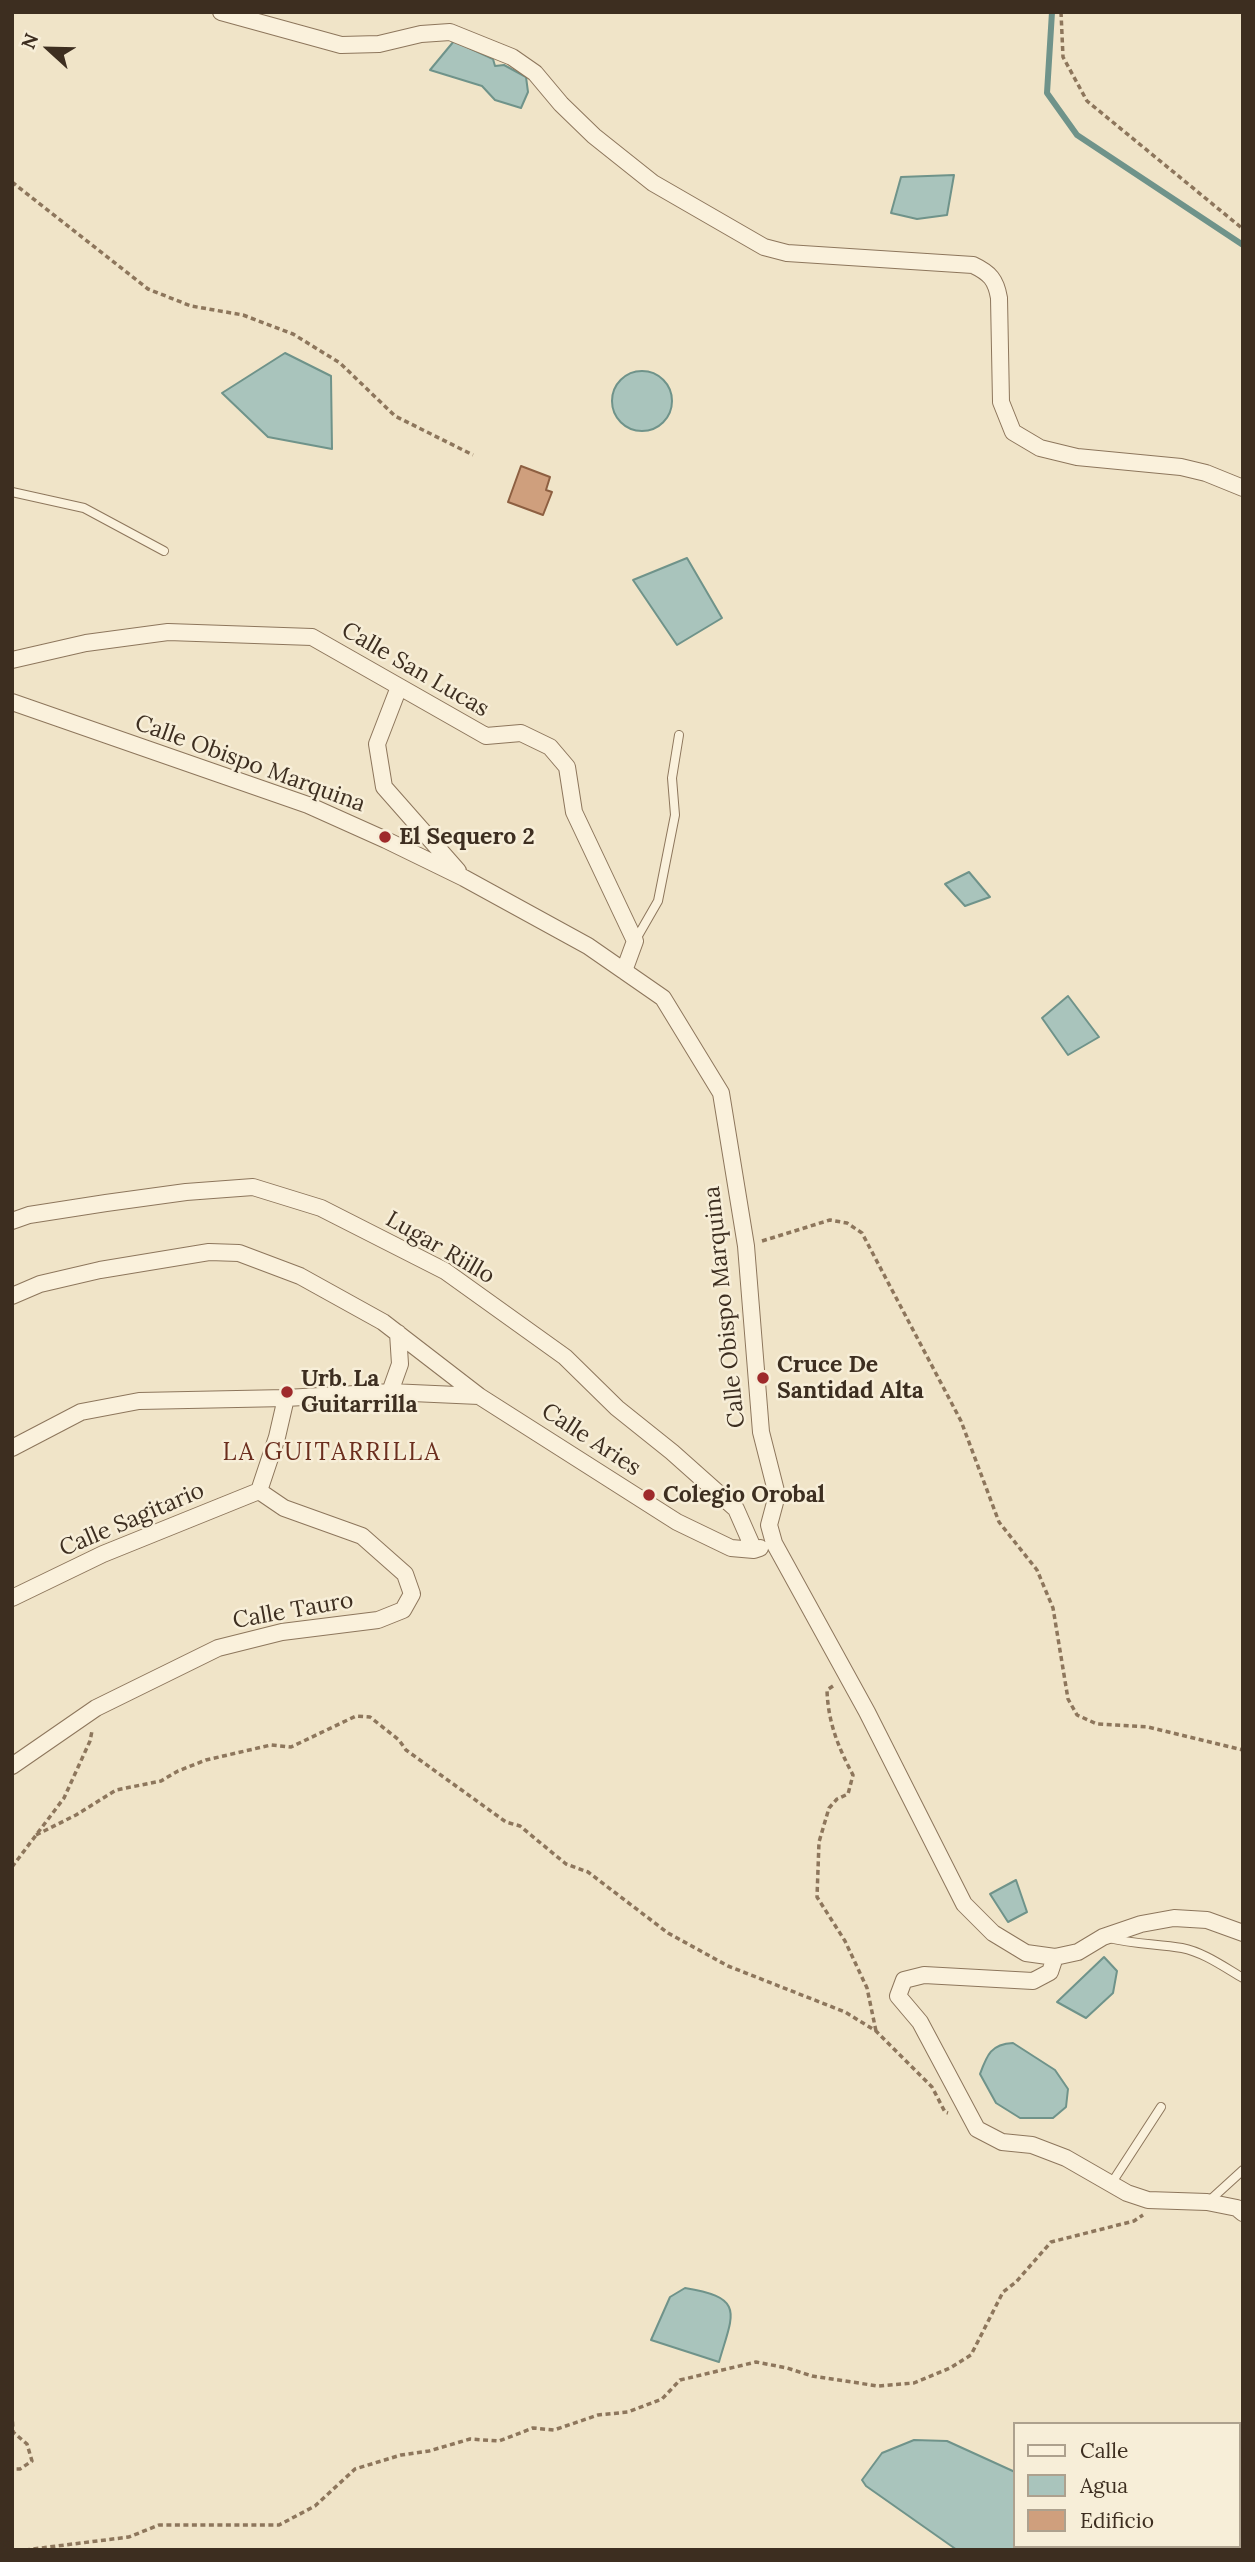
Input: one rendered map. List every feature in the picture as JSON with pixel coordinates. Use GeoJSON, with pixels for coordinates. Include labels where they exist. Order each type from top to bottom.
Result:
{"type":"FeatureCollection","features":[{"type":"Feature","properties":{"kind":"street"},"geometry":{"type":"LineString","coordinates":[[221,12],[341,45],[379,44],[421,34],[450,32],[512,57],[536,73],[594,136],[653,183],[764,247],[787,253],[973,265],[987,271],[996,282],[999,298],[1001,402],[1013,432],[1040,448],[1077,457],[1181,467],[1206,473],[1243,488]]}},
{"type":"Feature","properties":{"kind":"street","name":"Calle San Lucas"},"geometry":{"type":"LineString","coordinates":[[12,660],[86,643],[168,632],[312,637],[486,736],[521,733],[550,747],[568,768],[574,812],[635,941]]}},
{"type":"Feature","properties":{"kind":"street"},"geometry":{"type":"LineString","coordinates":[[399,687],[377,744],[384,787],[464,878]]}},
{"type":"Feature","properties":{"kind":"street","name":"Calle Obispo Marquina"},"geometry":{"type":"LineString","coordinates":[[12,702],[308,806],[386,840],[464,878],[588,946],[663,999],[721,1093],[746,1246],[761,1432],[777,1495],[769,1525],[774,1543],[964,1904],[992,1933],[1026,1953],[1055,1957]]}},
{"type":"Feature","properties":{"kind":"street"},"geometry":{"type":"LineString","coordinates":[[624,971],[635,941]]}},
{"type":"Feature","properties":{"kind":"street","name":"Lugar Riillo"},"geometry":{"type":"LineString","coordinates":[[12,1221],[29,1215],[106,1203],[186,1192],[253,1187],[321,1209],[445,1272],[565,1357],[617,1408],[736,1509],[754,1550]]}},
{"type":"Feature","properties":{"kind":"street","name":"Calle Aries"},"geometry":{"type":"LineString","coordinates":[[12,1296],[40,1284],[100,1270],[209,1252],[239,1254],[300,1276],[383,1322],[479,1396],[677,1522],[731,1548],[754,1550]]}},
{"type":"Feature","properties":{"kind":"street"},"geometry":{"type":"LineString","coordinates":[[390,1392],[400,1364],[398,1333]]}},
{"type":"Feature","properties":{"kind":"street"},"geometry":{"type":"LineString","coordinates":[[12,1448],[82,1412],[139,1401],[286,1398],[390,1392],[479,1396]]}},
{"type":"Feature","properties":{"kind":"street"},"geometry":{"type":"LineString","coordinates":[[259,1491],[277,1437],[286,1398]]}},
{"type":"Feature","properties":{"kind":"street","name":"Calle Sagitario"},"geometry":{"type":"LineString","coordinates":[[12,1598],[103,1554],[259,1491]]}},
{"type":"Feature","properties":{"kind":"street","name":"Calle Tauro"},"geometry":{"type":"LineString","coordinates":[[12,1766],[96,1708],[218,1648],[282,1632],[378,1620],[403,1610],[412,1594],[405,1574],[362,1536],[284,1508],[259,1491]]}},
{"type":"Feature","properties":{"kind":"street"},"geometry":{"type":"LineString","coordinates":[[754,1550],[774,1543]]}},
{"type":"Feature","properties":{"kind":"street"},"geometry":{"type":"LineString","coordinates":[[1243,1933],[1207,1920],[1174,1918],[1140,1924],[1102,1937],[1078,1952],[1055,1957],[1049,1972],[1033,1982],[924,1975],[904,1980],[898,1996],[920,2022],[977,2129],[1002,2142],[1032,2145],[1066,2158],[1126,2193],[1148,2200],[1207,2202],[1237,2208],[1243,2213]]}},
{"type":"Feature","properties":{"kind":"lane"},"geometry":{"type":"LineString","coordinates":[[12,492],[84,508],[164,551]]}},
{"type":"Feature","properties":{"kind":"lane"},"geometry":{"type":"LineString","coordinates":[[635,941],[658,901],[676,814],[672,778],[679,736]]}},
{"type":"Feature","properties":{"kind":"lane"},"geometry":{"type":"LineString","coordinates":[[1102,1937],[1131,1944],[1184,1948],[1243,1978]]}},
{"type":"Feature","properties":{"kind":"lane"},"geometry":{"type":"LineString","coordinates":[[1111,2183],[1161,2107]]}},
{"type":"Feature","properties":{"kind":"lane"},"geometry":{"type":"LineString","coordinates":[[1207,2202],[1243,2170]]}},
{"type":"Feature","properties":{"kind":"path"},"geometry":{"type":"LineString","coordinates":[[1061,12],[1063,57],[1087,101],[1243,229]]}},
{"type":"Feature","properties":{"kind":"path"},"geometry":{"type":"LineString","coordinates":[[12,182],[148,289],[191,306],[243,314],[293,334],[340,363],[395,416],[473,454]]}},
{"type":"Feature","properties":{"kind":"path"},"geometry":{"type":"LineString","coordinates":[[746,1246],[830,1220],[847,1223],[862,1233],[961,1421],[999,1522],[1037,1570],[1053,1608],[1069,1699],[1077,1715],[1097,1724],[1148,1727],[1243,1750]]}},
{"type":"Feature","properties":{"kind":"path"},"geometry":{"type":"LineString","coordinates":[[845,1674],[827,1690],[828,1713],[841,1754],[853,1775],[848,1794],[837,1799],[829,1808],[819,1842],[817,1897],[845,1941],[867,1988],[876,2031]]}},
{"type":"Feature","properties":{"kind":"path"},"geometry":{"type":"LineString","coordinates":[[12,1867],[64,1798],[90,1741],[96,1708]]}},
{"type":"Feature","properties":{"kind":"path"},"geometry":{"type":"LineString","coordinates":[[36,1835],[76,1815],[116,1790],[161,1781],[206,1760],[271,1745],[291,1747],[356,1716],[370,1717],[428,1766],[506,1822],[520,1826],[566,1864],[588,1872],[668,1933],[728,1966],[845,2012],[876,2031],[932,2087],[945,2112],[977,2129]]}},
{"type":"Feature","properties":{"kind":"path"},"geometry":{"type":"LineString","coordinates":[[25,2550],[129,2537],[159,2525],[279,2525],[315,2506],[355,2469],[470,2439],[499,2441],[533,2428],[554,2430],[598,2415],[628,2412],[662,2399],[680,2380],[756,2362],[811,2376],[878,2386],[914,2383],[950,2368],[971,2355],[1003,2292],[1016,2282],[1051,2242],[1134,2221],[1145,2214],[1148,2200]]}},
{"type":"Feature","properties":{"kind":"path"},"geometry":{"type":"LineString","coordinates":[[12,2413],[13,2432],[27,2444],[32,2461],[20,2469],[12,2469]]}},
{"type":"Feature","properties":{"kind":"water"},"geometry":{"type":"Polygon","coordinates":[[[454,41],[493,59],[495,66],[504,65],[526,77],[528,92],[521,108],[495,100],[482,86],[430,70],[454,41]]]}},
{"type":"Feature","properties":{"kind":"water"},"geometry":{"type":"Polygon","coordinates":[[[954,175],[947,215],[917,219],[891,213],[901,177],[954,175]]]}},
{"type":"Feature","properties":{"kind":"water"},"geometry":{"type":"Polygon","coordinates":[[[285,353],[331,376],[332,449],[268,437],[222,393],[285,353]]]}},
{"type":"Feature","properties":{"kind":"water"},"geometry":{"type":"Polygon","coordinates":[[[636,371],[648,371],[667,384],[672,401],[670,413],[659,426],[648,431],[636,431],[617,418],[612,407],[612,395],[625,376],[636,371]]]}},
{"type":"Feature","properties":{"kind":"water"},"geometry":{"type":"Polygon","coordinates":[[[687,558],[722,618],[677,645],[633,580],[687,558]]]}},
{"type":"Feature","properties":{"kind":"water"},"geometry":{"type":"Polygon","coordinates":[[[969,872],[990,897],[965,906],[945,884],[969,872]]]}},
{"type":"Feature","properties":{"kind":"water"},"geometry":{"type":"Polygon","coordinates":[[[1068,996],[1099,1037],[1068,1055],[1042,1018],[1068,996]]]}},
{"type":"Feature","properties":{"kind":"water"},"geometry":{"type":"Polygon","coordinates":[[[1016,1880],[1027,1912],[1008,1922],[990,1894],[1016,1880]]]}},
{"type":"Feature","properties":{"kind":"water"},"geometry":{"type":"Polygon","coordinates":[[[1104,1957],[1117,1971],[1113,1993],[1086,2018],[1057,2002],[1104,1957]]]}},
{"type":"Feature","properties":{"kind":"water"},"geometry":{"type":"Polygon","coordinates":[[[1013,2043],[1055,2070],[1068,2089],[1066,2107],[1053,2118],[1020,2118],[996,2103],[980,2074],[985,2061],[995,2048],[1013,2043]]]}},
{"type":"Feature","properties":{"kind":"water"},"geometry":{"type":"Polygon","coordinates":[[[685,2288],[718,2297],[730,2310],[728,2331],[719,2362],[651,2340],[670,2297],[685,2288]]]}},
{"type":"Feature","properties":{"kind":"water"},"geometry":{"type":"Polygon","coordinates":[[[914,2440],[947,2441],[1014,2472],[1014,2548],[1101,2550],[957,2550],[866,2486],[862,2480],[882,2453],[914,2440]]]}},
{"type":"Feature","properties":{"kind":"building"},"geometry":{"type":"Polygon","coordinates":[[[521,466],[550,477],[546,490],[552,492],[543,515],[508,502],[521,466]]]}},
{"type":"Feature","properties":{"kind":"waterway"},"geometry":{"type":"LineString","coordinates":[[1052,12],[1047,93],[1077,135],[1243,245]]}},
{"type":"Feature","properties":{"kind":"place","name":"El Sequero 2"},"geometry":{"type":"Point","coordinates":[385,837]}},
{"type":"Feature","properties":{"kind":"place","name":"Cruce De Santidad Alta"},"geometry":{"type":"Point","coordinates":[763,1378]}},
{"type":"Feature","properties":{"kind":"place","name":"Urb. La Guitarrilla"},"geometry":{"type":"Point","coordinates":[287,1392]}},
{"type":"Feature","properties":{"kind":"place","name":"Colegio Orobal"},"geometry":{"type":"Point","coordinates":[649,1495]}},
{"type":"Feature","properties":{"kind":"district","name":"LA GUITARRILLA"},"geometry":{"type":"Point","coordinates":[332,1453]}}]}
